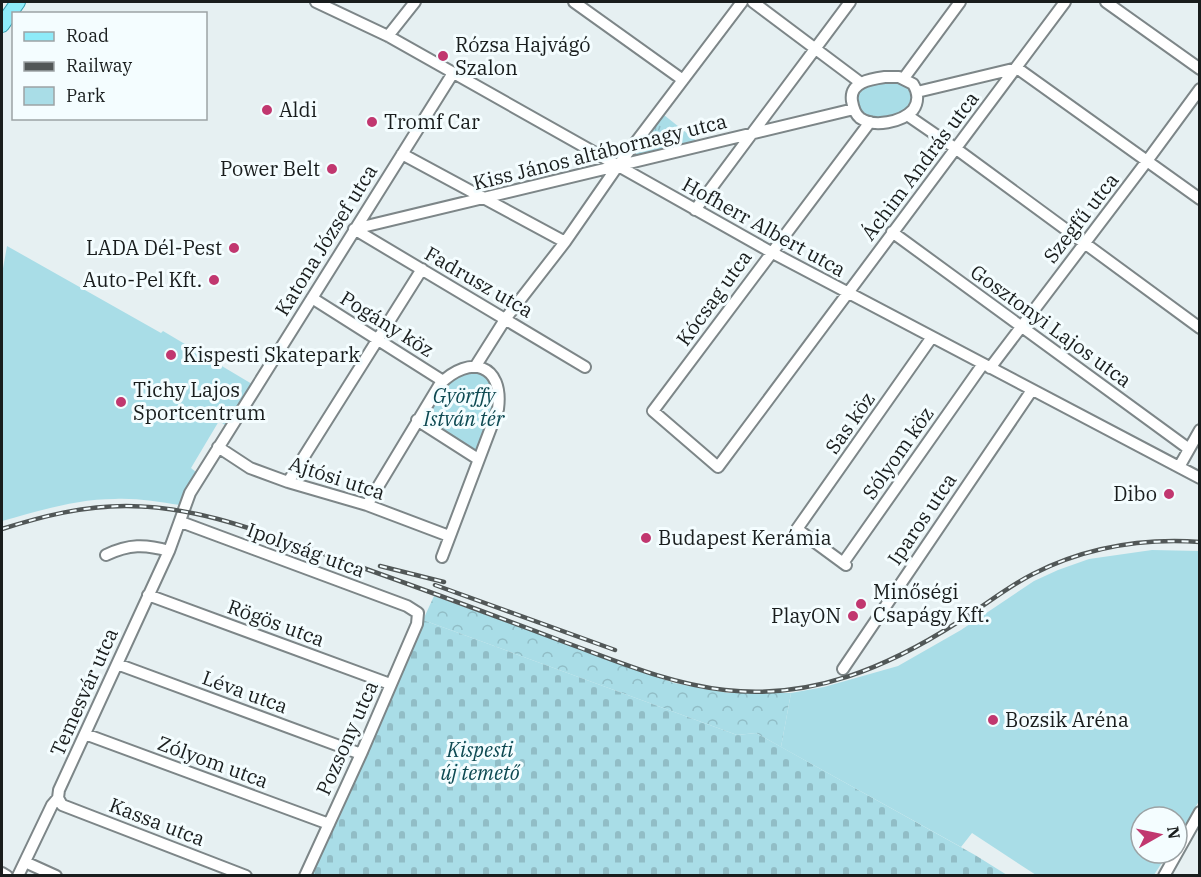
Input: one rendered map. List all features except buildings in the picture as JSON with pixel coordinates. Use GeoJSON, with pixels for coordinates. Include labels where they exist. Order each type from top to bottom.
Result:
{"type":"FeatureCollection","features":[{"type":"Feature","properties":{"kind":"main road"},"geometry":{"type":"LineString","coordinates":[[2,25],[18,2]]}},
{"type":"Feature","properties":{"kind":"street","name":"Hofherr Albert utca"},"geometry":{"type":"LineString","coordinates":[[316,2],[388,36],[617,167],[847,293],[1200,478]]}},
{"type":"Feature","properties":{"kind":"street"},"geometry":{"type":"LineString","coordinates":[[388,36],[415,2]]}},
{"type":"Feature","properties":{"kind":"street"},"geometry":{"type":"LineString","coordinates":[[574,2],[683,80]]}},
{"type":"Feature","properties":{"kind":"street"},"geometry":{"type":"LineString","coordinates":[[475,367],[506,318],[742,2]]}},
{"type":"Feature","properties":{"kind":"street"},"geometry":{"type":"LineString","coordinates":[[753,2],[861,83]]}},
{"type":"Feature","properties":{"kind":"street"},"geometry":{"type":"LineString","coordinates":[[695,210],[850,2]]}},
{"type":"Feature","properties":{"kind":"street"},"geometry":{"type":"LineString","coordinates":[[904,78],[960,2]]}},
{"type":"Feature","properties":{"kind":"street","name":"Áchim András utca"},"geometry":{"type":"LineString","coordinates":[[718,467],[1065,2]]}},
{"type":"Feature","properties":{"kind":"street"},"geometry":{"type":"LineString","coordinates":[[1106,2],[1200,69]]}},
{"type":"Feature","properties":{"kind":"street"},"geometry":{"type":"LineString","coordinates":[[917,92],[1017,68],[1200,199]]}},
{"type":"Feature","properties":{"kind":"street","name":"Katona József utca"},"geometry":{"type":"LineString","coordinates":[[181,522],[190,493],[453,73]]}},
{"type":"Feature","properties":{"kind":"street"},"geometry":{"type":"LineString","coordinates":[[885,77],[904,78],[913,84],[917,92],[916,106],[907,115],[888,122],[870,122],[861,119],[854,109],[852,92],[861,83],[885,77]]}},
{"type":"Feature","properties":{"kind":"street","name":"Szegfű utca"},"geometry":{"type":"LineString","coordinates":[[987,366],[1021,327],[1200,89]]}},
{"type":"Feature","properties":{"kind":"street","name":"Kiss János altábornagy utca"},"geometry":{"type":"LineString","coordinates":[[354,229],[854,109]]}},
{"type":"Feature","properties":{"kind":"street"},"geometry":{"type":"LineString","coordinates":[[907,115],[1200,328]]}},
{"type":"Feature","properties":{"kind":"street","name":"Kócsag utca"},"geometry":{"type":"LineString","coordinates":[[718,467],[653,411],[870,122]]}},
{"type":"Feature","properties":{"kind":"street"},"geometry":{"type":"LineString","coordinates":[[402,154],[565,242]]}},
{"type":"Feature","properties":{"kind":"street","name":"Fadrusz utca"},"geometry":{"type":"LineString","coordinates":[[354,229],[585,367]]}},
{"type":"Feature","properties":{"kind":"street","name":"Gosztonyi Lajos utca"},"geometry":{"type":"LineString","coordinates":[[892,232],[1189,449]]}},
{"type":"Feature","properties":{"kind":"street"},"geometry":{"type":"LineString","coordinates":[[288,482],[422,269]]}},
{"type":"Feature","properties":{"kind":"street","name":"Pogány köz"},"geometry":{"type":"LineString","coordinates":[[312,298],[443,381]]}},
{"type":"Feature","properties":{"kind":"street","name":"Sas köz"},"geometry":{"type":"LineString","coordinates":[[844,564],[797,529],[932,337]]}},
{"type":"Feature","properties":{"kind":"street","name":"Sólyom köz"},"geometry":{"type":"LineString","coordinates":[[844,564],[987,366]]}},
{"type":"Feature","properties":{"kind":"street"},"geometry":{"type":"LineString","coordinates":[[368,506],[417,420],[443,381],[457,372],[475,367],[486,369],[498,385],[500,397],[496,415],[442,557]]}},
{"type":"Feature","properties":{"kind":"street","name":"Iparos utca"},"geometry":{"type":"LineString","coordinates":[[843,669],[1032,390]]}},
{"type":"Feature","properties":{"kind":"street"},"geometry":{"type":"LineString","coordinates":[[417,420],[478,459]]}},
{"type":"Feature","properties":{"kind":"street"},"geometry":{"type":"LineString","coordinates":[[1179,467],[1200,430]]}},
{"type":"Feature","properties":{"kind":"street","name":"Ajtósi utca"},"geometry":{"type":"LineString","coordinates":[[218,447],[250,468],[368,506],[449,536]]}},
{"type":"Feature","properties":{"kind":"street","name":"Temesvár utca"},"geometry":{"type":"LineString","coordinates":[[18,876],[52,805],[58,798],[181,522]]}},
{"type":"Feature","properties":{"kind":"street","name":"Ipolyság utca"},"geometry":{"type":"LineString","coordinates":[[181,522],[407,606],[418,613]]}},
{"type":"Feature","properties":{"kind":"street"},"geometry":{"type":"LineString","coordinates":[[106,555],[120,548],[149,545],[169,551]]}},
{"type":"Feature","properties":{"kind":"street","name":"Rögös utca"},"geometry":{"type":"LineString","coordinates":[[148,595],[390,684]]}},
{"type":"Feature","properties":{"kind":"street","name":"Pozsony utca"},"geometry":{"type":"LineString","coordinates":[[305,876],[417,624],[418,613]]}},
{"type":"Feature","properties":{"kind":"street","name":"Léva utca"},"geometry":{"type":"LineString","coordinates":[[117,664],[361,754]]}},
{"type":"Feature","properties":{"kind":"street","name":"Zólyom utca"},"geometry":{"type":"LineString","coordinates":[[85,734],[329,824]]}},
{"type":"Feature","properties":{"kind":"street","name":"Kassa utca"},"geometry":{"type":"LineString","coordinates":[[58,798],[62,805],[246,876]]}},
{"type":"Feature","properties":{"kind":"street"},"geometry":{"type":"LineString","coordinates":[[1164,876],[1200,813]]}},
{"type":"Feature","properties":{"kind":"street"},"geometry":{"type":"LineString","coordinates":[[25,862],[56,876]]}},
{"type":"Feature","properties":{"kind":"street"},"geometry":{"type":"LineString","coordinates":[[2,873],[7,876]]}},
{"type":"Feature","properties":{"kind":"green space"},"geometry":{"type":"Polygon","coordinates":[[[897,79],[909,85],[913,98],[907,109],[886,118],[866,116],[857,103],[861,89],[875,81],[897,79]]]}},
{"type":"Feature","properties":{"kind":"green space"},"geometry":{"type":"Polygon","coordinates":[[[664,115],[698,142],[638,158],[634,155],[664,115]]]}},
{"type":"Feature","properties":{"kind":"green space","name":"Tichy Lajos Sportcentrum"},"geometry":{"type":"Polygon","coordinates":[[[7,246],[161,333],[163,331],[252,384],[225,425],[219,421],[191,468],[196,472],[180,505],[131,499],[86,501],[2,521],[2,274],[7,246]]]}},
{"type":"Feature","properties":{"kind":"green space","name":"Györffy István tér"},"geometry":{"type":"Polygon","coordinates":[[[486,369],[500,397],[478,459],[417,421],[452,375],[486,369]]]}},
{"type":"Feature","properties":{"kind":"green space","name":"Bozsik Aréna"},"geometry":{"type":"Polygon","coordinates":[[[1152,550],[1200,551],[1199,801],[1189,818],[1189,805],[1129,805],[1129,865],[1160,865],[1154,875],[1036,875],[972,833],[961,847],[781,747],[791,693],[824,687],[898,666],[961,630],[1034,581],[1089,559],[1152,550]]]}},
{"type":"Feature","properties":{"kind":"green space"},"geometry":{"type":"Polygon","coordinates":[[[434,596],[674,683],[728,693],[791,693],[781,747],[756,733],[737,735],[423,620],[434,596]]]}},
{"type":"Feature","properties":{"kind":"green space","name":"Kispesti új temető"},"geometry":{"type":"Polygon","coordinates":[[[423,620],[737,735],[756,733],[1007,875],[308,876],[416,622],[423,620]]]}},
{"type":"Feature","properties":{"kind":"railway"},"geometry":{"type":"LineString","coordinates":[[2,529],[63,513],[110,506],[153,507],[206,516],[284,540],[645,671],[705,687],[757,692],[818,685],[876,666],[931,638],[1023,579],[1072,557],[1135,544],[1200,542]]}},
{"type":"Feature","properties":{"kind":"railway"},"geometry":{"type":"LineString","coordinates":[[380,566],[444,582]]}},
{"type":"Feature","properties":{"kind":"railway"},"geometry":{"type":"LineString","coordinates":[[435,585],[615,650]]}},
{"type":"Feature","properties":{"kind":"place","name":"Rózsa Hajvágó Szalon"},"geometry":{"type":"Point","coordinates":[443,56]}},
{"type":"Feature","properties":{"kind":"place","name":"Aldi"},"geometry":{"type":"Point","coordinates":[267,110]}},
{"type":"Feature","properties":{"kind":"place","name":"Tromf Car"},"geometry":{"type":"Point","coordinates":[372,122]}},
{"type":"Feature","properties":{"kind":"place","name":"Power Belt"},"geometry":{"type":"Point","coordinates":[332,169]}},
{"type":"Feature","properties":{"kind":"place","name":"LADA Dél-Pest"},"geometry":{"type":"Point","coordinates":[234,248]}},
{"type":"Feature","properties":{"kind":"place","name":"Auto-Pel Kft."},"geometry":{"type":"Point","coordinates":[214,280]}},
{"type":"Feature","properties":{"kind":"place","name":"Kispesti Skatepark"},"geometry":{"type":"Point","coordinates":[171,355]}},
{"type":"Feature","properties":{"kind":"place","name":"Tichy Lajos Sportcentrum"},"geometry":{"type":"Point","coordinates":[121,402]}},
{"type":"Feature","properties":{"kind":"place","name":"Dibo"},"geometry":{"type":"Point","coordinates":[1169,494]}},
{"type":"Feature","properties":{"kind":"place","name":"Budapest Kerámia"},"geometry":{"type":"Point","coordinates":[646,538]}},
{"type":"Feature","properties":{"kind":"place","name":"Minőségi Csapágy Kft."},"geometry":{"type":"Point","coordinates":[861,604]}},
{"type":"Feature","properties":{"kind":"place","name":"PlayON"},"geometry":{"type":"Point","coordinates":[853,616]}},
{"type":"Feature","properties":{"kind":"place","name":"Bozsik Aréna"},"geometry":{"type":"Point","coordinates":[993,720]}}]}
